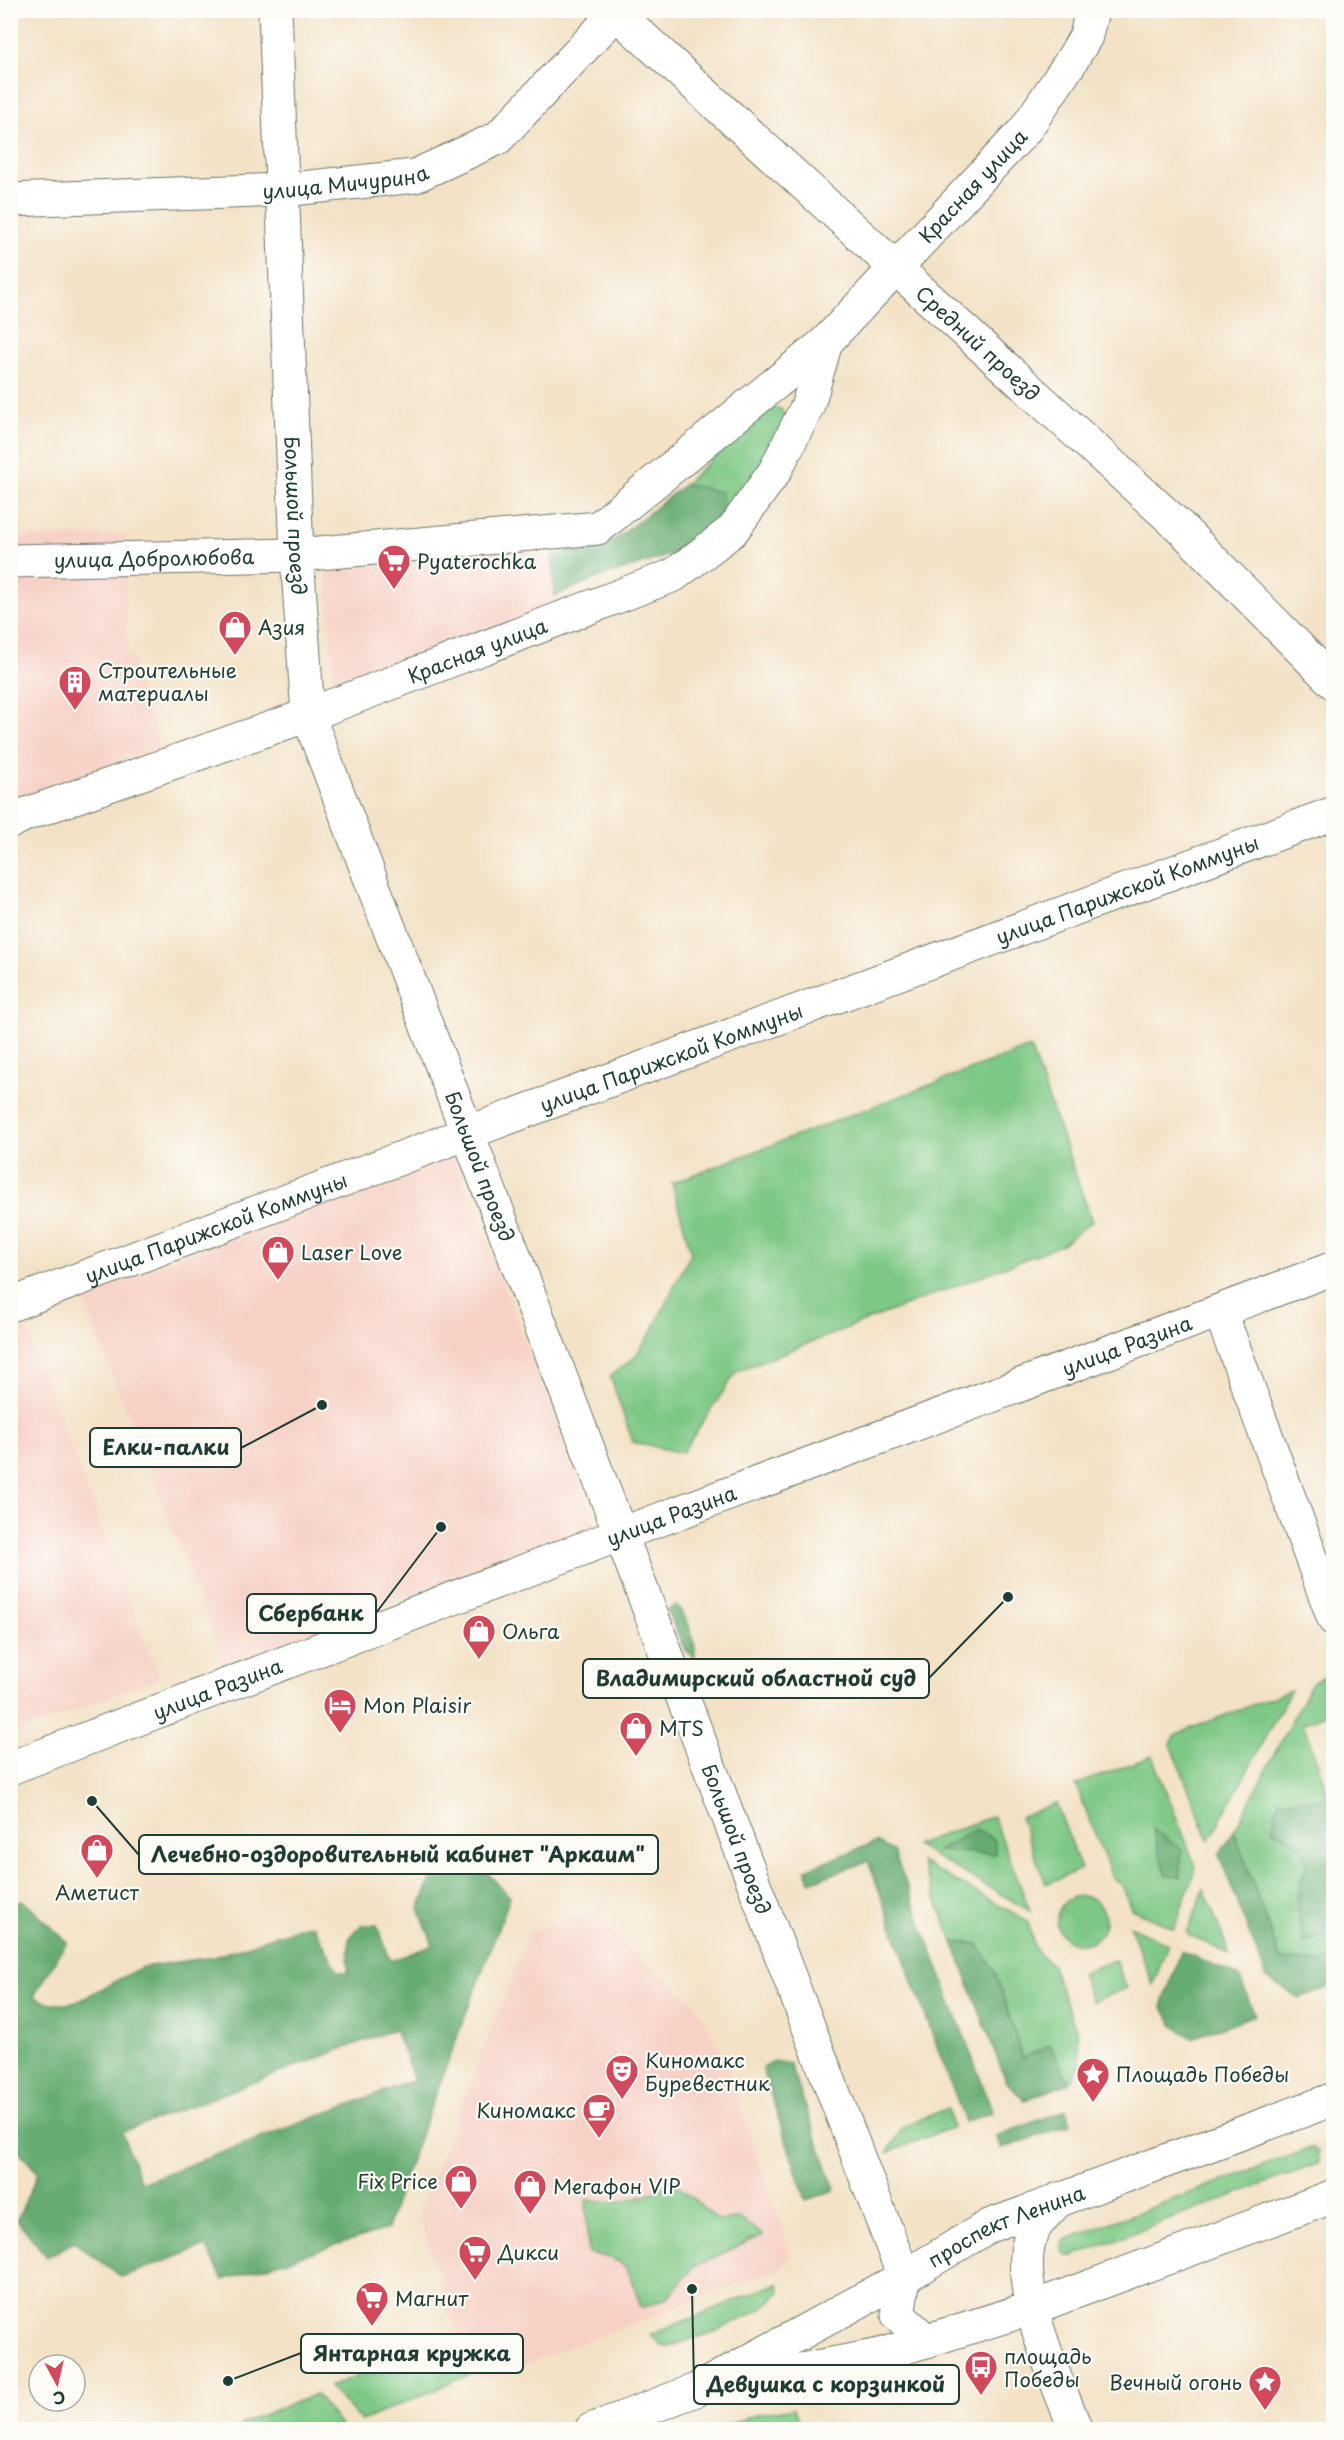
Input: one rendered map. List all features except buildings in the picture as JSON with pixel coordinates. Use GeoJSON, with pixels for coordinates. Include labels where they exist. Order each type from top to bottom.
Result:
{"type":"FeatureCollection","features":[{"type":"Feature","properties":{"kind":"street","name":"Большой проезд"},"geometry":{"type":"LineString","coordinates":[[275,10],[297,555],[308,715],[904,2277]]}},
{"type":"Feature","properties":{"kind":"street","name":"Красная улица"},"geometry":{"type":"LineString","coordinates":[[297,555],[598,528],[826,342],[1025,130],[1086,36],[1092,10]]}},
{"type":"Feature","properties":{"kind":"street","name":"улица Мичурина"},"geometry":{"type":"LineString","coordinates":[[10,200],[283,190],[415,176],[498,138],[617,12]]}},
{"type":"Feature","properties":{"kind":"street","name":"Средний проезд"},"geometry":{"type":"LineString","coordinates":[[617,12],[895,269],[1180,527],[1334,683]]}},
{"type":"Feature","properties":{"kind":"street","name":"Красная улица"},"geometry":{"type":"LineString","coordinates":[[10,822],[24,815],[308,715],[674,575],[732,531],[775,471],[808,405],[826,342]]}},
{"type":"Feature","properties":{"kind":"street","name":"улица Добролюбова"},"geometry":{"type":"LineString","coordinates":[[10,561],[297,555]]}},
{"type":"Feature","properties":{"kind":"street","name":"улица Парижской Коммуны"},"geometry":{"type":"LineString","coordinates":[[10,1305],[467,1132],[1334,813]]}},
{"type":"Feature","properties":{"kind":"street","name":"улица Разина"},"geometry":{"type":"LineString","coordinates":[[10,1768],[621,1534],[1334,1268]]}},
{"type":"Feature","properties":{"kind":"street"},"geometry":{"type":"LineString","coordinates":[[1220,1311],[1334,1619]]}},
{"type":"Feature","properties":{"kind":"street","name":"проспект Ленина"},"geometry":{"type":"LineString","coordinates":[[591,2430],[696,2390],[904,2277],[989,2226],[1334,2100]]}},
{"type":"Feature","properties":{"kind":"street","name":"проспект Ленина"},"geometry":{"type":"LineString","coordinates":[[696,2390],[880,2355],[927,2341],[1032,2308],[1334,2196]]}},
{"type":"Feature","properties":{"kind":"street"},"geometry":{"type":"LineString","coordinates":[[1059,2199],[1031,2233],[1027,2252],[1032,2308],[1038,2332],[1076,2430]]}},
{"type":"Feature","properties":{"kind":"street"},"geometry":{"type":"LineString","coordinates":[[904,2277],[898,2315],[927,2341]]}},
{"type":"Feature","properties":{"kind":"shaded area"},"geometry":{"type":"Polygon","coordinates":[[[125,534],[127,646],[160,748],[11,801],[10,538],[125,534]]]}},
{"type":"Feature","properties":{"kind":"shaded area"},"geometry":{"type":"Polygon","coordinates":[[[550,540],[556,613],[334,690],[326,561],[550,540]]]}},
{"type":"Feature","properties":{"kind":"shaded area"},"geometry":{"type":"Polygon","coordinates":[[[452,1153],[596,1524],[226,1667],[82,1296],[452,1153]]]}},
{"type":"Feature","properties":{"kind":"shaded area"},"geometry":{"type":"Polygon","coordinates":[[[26,1328],[159,1678],[11,1735],[10,1334],[26,1328]]]}},
{"type":"Feature","properties":{"kind":"shaded area"},"geometry":{"type":"Polygon","coordinates":[[[585,1913],[696,2004],[723,2055],[791,2254],[781,2268],[486,2379],[462,2348],[418,2214],[529,1933],[585,1913]]]}},
{"type":"Feature","properties":{"kind":"green space"},"geometry":{"type":"Polygon","coordinates":[[[769,406],[781,409],[787,419],[762,467],[724,515],[685,484],[769,406]]]}},
{"type":"Feature","properties":{"kind":"green space"},"geometry":{"type":"Polygon","coordinates":[[[685,484],[722,492],[724,515],[701,539],[661,558],[600,577],[555,596],[552,556],[616,539],[685,484]]]}},
{"type":"Feature","properties":{"kind":"green space"},"geometry":{"type":"Polygon","coordinates":[[[1030,1047],[1092,1221],[1061,1245],[737,1371],[682,1453],[633,1442],[610,1376],[634,1358],[651,1333],[691,1253],[672,1183],[1030,1047]]]}},
{"type":"Feature","properties":{"kind":"green space"},"geometry":{"type":"Polygon","coordinates":[[[676,1605],[691,1630],[694,1658],[684,1648],[667,1610],[676,1605]]]}},
{"type":"Feature","properties":{"kind":"green space"},"geometry":{"type":"Polygon","coordinates":[[[1333,1674],[1333,1708],[1329,1714],[1303,1723],[1330,1799],[1279,1801],[1307,1862],[1296,1899],[1303,1942],[1333,1931],[1333,1959],[1320,1962],[1280,1959],[1234,1831],[1312,1682],[1333,1674]]]}},
{"type":"Feature","properties":{"kind":"green space"},"geometry":{"type":"Polygon","coordinates":[[[1291,1690],[1209,1841],[1171,1744],[1176,1734],[1291,1690]]]}},
{"type":"Feature","properties":{"kind":"green space"},"geometry":{"type":"Polygon","coordinates":[[[1152,1756],[1196,1867],[1174,1929],[1131,1909],[1123,1887],[1112,1877],[1076,1785],[1152,1756]]]}},
{"type":"Feature","properties":{"kind":"green space"},"geometry":{"type":"Polygon","coordinates":[[[1330,1799],[1334,1808],[1333,1931],[1303,1943],[1296,1899],[1307,1862],[1301,1845],[1272,1829],[1279,1801],[1330,1799]]]}},
{"type":"Feature","properties":{"kind":"green space"},"geometry":{"type":"Polygon","coordinates":[[[1056,1803],[1081,1869],[1046,1884],[1020,1817],[1056,1803]]]}},
{"type":"Feature","properties":{"kind":"green space"},"geometry":{"type":"Polygon","coordinates":[[[993,1816],[1030,1911],[915,1845],[993,1816]]]}},
{"type":"Feature","properties":{"kind":"green space"},"geometry":{"type":"Polygon","coordinates":[[[975,1829],[994,1839],[996,1854],[938,1851],[975,1829]]]}},
{"type":"Feature","properties":{"kind":"green space"},"geometry":{"type":"Polygon","coordinates":[[[1153,1829],[1182,1850],[1180,1877],[1166,1876],[1153,1829]]]}},
{"type":"Feature","properties":{"kind":"green space"},"geometry":{"type":"Polygon","coordinates":[[[1234,1831],[1280,1959],[1320,1962],[1333,1959],[1333,1986],[1299,1998],[1267,1978],[1219,1855],[1234,1831]]]}},
{"type":"Feature","properties":{"kind":"green space"},"geometry":{"type":"Polygon","coordinates":[[[876,1842],[894,1852],[993,2112],[965,2122],[868,1861],[810,1882],[806,1869],[876,1842]]]}},
{"type":"Feature","properties":{"kind":"green space"},"geometry":{"type":"Polygon","coordinates":[[[477,1862],[510,1897],[398,2194],[387,2229],[223,2280],[206,2246],[122,2277],[74,2242],[47,2257],[17,2220],[38,2173],[11,2142],[11,1905],[22,1900],[67,1942],[34,1996],[55,2004],[66,2004],[77,2002],[142,1967],[214,1957],[307,1925],[313,1925],[338,1971],[348,1973],[349,1939],[361,1925],[377,1925],[391,1961],[433,1945],[419,1908],[435,1870],[477,1862]],[[395,2029],[122,2132],[141,2183],[414,2080],[395,2029]]]}},
{"type":"Feature","properties":{"kind":"green space"},"geometry":{"type":"Polygon","coordinates":[[[921,1862],[1028,1921],[1035,1949],[1052,1966],[1078,2034],[1080,2065],[1069,2083],[1050,2045],[1023,2058],[994,1969],[977,1944],[953,1942],[921,1862]]]}},
{"type":"Feature","properties":{"kind":"green space"},"geometry":{"type":"Polygon","coordinates":[[[1204,1889],[1230,1955],[1187,1934],[1204,1889]]]}},
{"type":"Feature","properties":{"kind":"green space"},"geometry":{"type":"Polygon","coordinates":[[[1081,1896],[1098,1903],[1105,1920],[1098,1937],[1081,1944],[1064,1937],[1057,1920],[1064,1903],[1081,1896]]]}},
{"type":"Feature","properties":{"kind":"green space"},"geometry":{"type":"Polygon","coordinates":[[[1130,1926],[1168,1944],[1153,1985],[1130,1926]]]}},
{"type":"Feature","properties":{"kind":"green space"},"geometry":{"type":"Polygon","coordinates":[[[953,1942],[977,1944],[994,1969],[1023,2058],[1050,2045],[1069,2083],[1024,2100],[1006,2081],[953,1942]]]}},
{"type":"Feature","properties":{"kind":"green space"},"geometry":{"type":"Polygon","coordinates":[[[1181,1951],[1239,1976],[1255,2015],[1192,2038],[1174,2026],[1162,2007],[1181,1951]]]}},
{"type":"Feature","properties":{"kind":"green space"},"geometry":{"type":"Polygon","coordinates":[[[1115,1960],[1127,1988],[1092,2002],[1081,1973],[1115,1960]]]}},
{"type":"Feature","properties":{"kind":"green space"},"geometry":{"type":"Polygon","coordinates":[[[774,2061],[790,2064],[835,2190],[806,2200],[762,2069],[774,2061]]]}},
{"type":"Feature","properties":{"kind":"green space"},"geometry":{"type":"Polygon","coordinates":[[[947,2108],[953,2127],[887,2153],[903,2127],[947,2108]]]}},
{"type":"Feature","properties":{"kind":"green space"},"geometry":{"type":"Polygon","coordinates":[[[1066,2110],[1071,2124],[1002,2149],[996,2136],[1066,2110]]]}},
{"type":"Feature","properties":{"kind":"green space"},"geometry":{"type":"Polygon","coordinates":[[[1308,2149],[1318,2152],[1319,2162],[1314,2165],[1073,2256],[1068,2256],[1062,2251],[1063,2242],[1067,2239],[1308,2149]]]}},
{"type":"Feature","properties":{"kind":"green space"},"geometry":{"type":"Polygon","coordinates":[[[674,2182],[719,2221],[739,2218],[763,2235],[693,2267],[668,2298],[641,2308],[626,2268],[613,2259],[588,2253],[586,2200],[632,2199],[674,2182]]]}},
{"type":"Feature","properties":{"kind":"green space"},"geometry":{"type":"Polygon","coordinates":[[[778,2283],[780,2291],[761,2310],[717,2331],[671,2346],[663,2346],[650,2335],[778,2283]]]}},
{"type":"Feature","properties":{"kind":"green space"},"geometry":{"type":"Polygon","coordinates":[[[440,2343],[476,2372],[361,2421],[329,2387],[440,2343]]]}},
{"type":"Feature","properties":{"kind":"green space"},"geometry":{"type":"Polygon","coordinates":[[[316,2394],[341,2427],[334,2430],[238,2429],[243,2423],[316,2394]]]}},
{"type":"Feature","properties":{"kind":"green space"},"geometry":{"type":"Polygon","coordinates":[[[794,2408],[801,2428],[798,2429],[716,2429],[761,2413],[794,2408]]]}},
{"type":"Feature","properties":{"kind":"place","name":"Pyaterochka"},"geometry":{"type":"Point","coordinates":[394,590]}},
{"type":"Feature","properties":{"kind":"place","name":"Азия"},"geometry":{"type":"Point","coordinates":[235,656]}},
{"type":"Feature","properties":{"kind":"place","name":"Строительные материалы"},"geometry":{"type":"Point","coordinates":[75,711]}},
{"type":"Feature","properties":{"kind":"place","name":"Laser Love"},"geometry":{"type":"Point","coordinates":[278,1281]}},
{"type":"Feature","properties":{"kind":"place","name":"Елки-палки"},"geometry":{"type":"Point","coordinates":[322,1405]}},
{"type":"Feature","properties":{"kind":"place","name":"Сбербанк"},"geometry":{"type":"Point","coordinates":[441,1527]}},
{"type":"Feature","properties":{"kind":"place","name":"Владимирский областной суд"},"geometry":{"type":"Point","coordinates":[1008,1597]}},
{"type":"Feature","properties":{"kind":"place","name":"Ольга"},"geometry":{"type":"Point","coordinates":[479,1660]}},
{"type":"Feature","properties":{"kind":"place","name":"Mon Plaisir"},"geometry":{"type":"Point","coordinates":[340,1734]}},
{"type":"Feature","properties":{"kind":"place","name":"MTS"},"geometry":{"type":"Point","coordinates":[636,1757]}},
{"type":"Feature","properties":{"kind":"place","name":"Лечебно-оздоровительный кабинет \"Аркаим\""},"geometry":{"type":"Point","coordinates":[92,1801]}},
{"type":"Feature","properties":{"kind":"place","name":"Аметист"},"geometry":{"type":"Point","coordinates":[97,1879]}},
{"type":"Feature","properties":{"kind":"place","name":"Киномакс Буревестник"},"geometry":{"type":"Point","coordinates":[622,2100]}},
{"type":"Feature","properties":{"kind":"place","name":"Площадь Победы"},"geometry":{"type":"Point","coordinates":[1093,2103]}},
{"type":"Feature","properties":{"kind":"place","name":"Киномакс"},"geometry":{"type":"Point","coordinates":[599,2139]}},
{"type":"Feature","properties":{"kind":"place","name":"Fix Price"},"geometry":{"type":"Point","coordinates":[461,2210]}},
{"type":"Feature","properties":{"kind":"place","name":"Мегафон VIP"},"geometry":{"type":"Point","coordinates":[530,2215]}},
{"type":"Feature","properties":{"kind":"place","name":"Дикси"},"geometry":{"type":"Point","coordinates":[475,2281]}},
{"type":"Feature","properties":{"kind":"place","name":"Девушка с корзинкой"},"geometry":{"type":"Point","coordinates":[692,2289]}},
{"type":"Feature","properties":{"kind":"place","name":"Магнит"},"geometry":{"type":"Point","coordinates":[372,2327]}},
{"type":"Feature","properties":{"kind":"place","name":"Янтарная кружка"},"geometry":{"type":"Point","coordinates":[228,2381]}},
{"type":"Feature","properties":{"kind":"place","name":"площадь Победы"},"geometry":{"type":"Point","coordinates":[981,2396]}},
{"type":"Feature","properties":{"kind":"place","name":"Вечный огонь"},"geometry":{"type":"Point","coordinates":[1265,2411]}}]}
